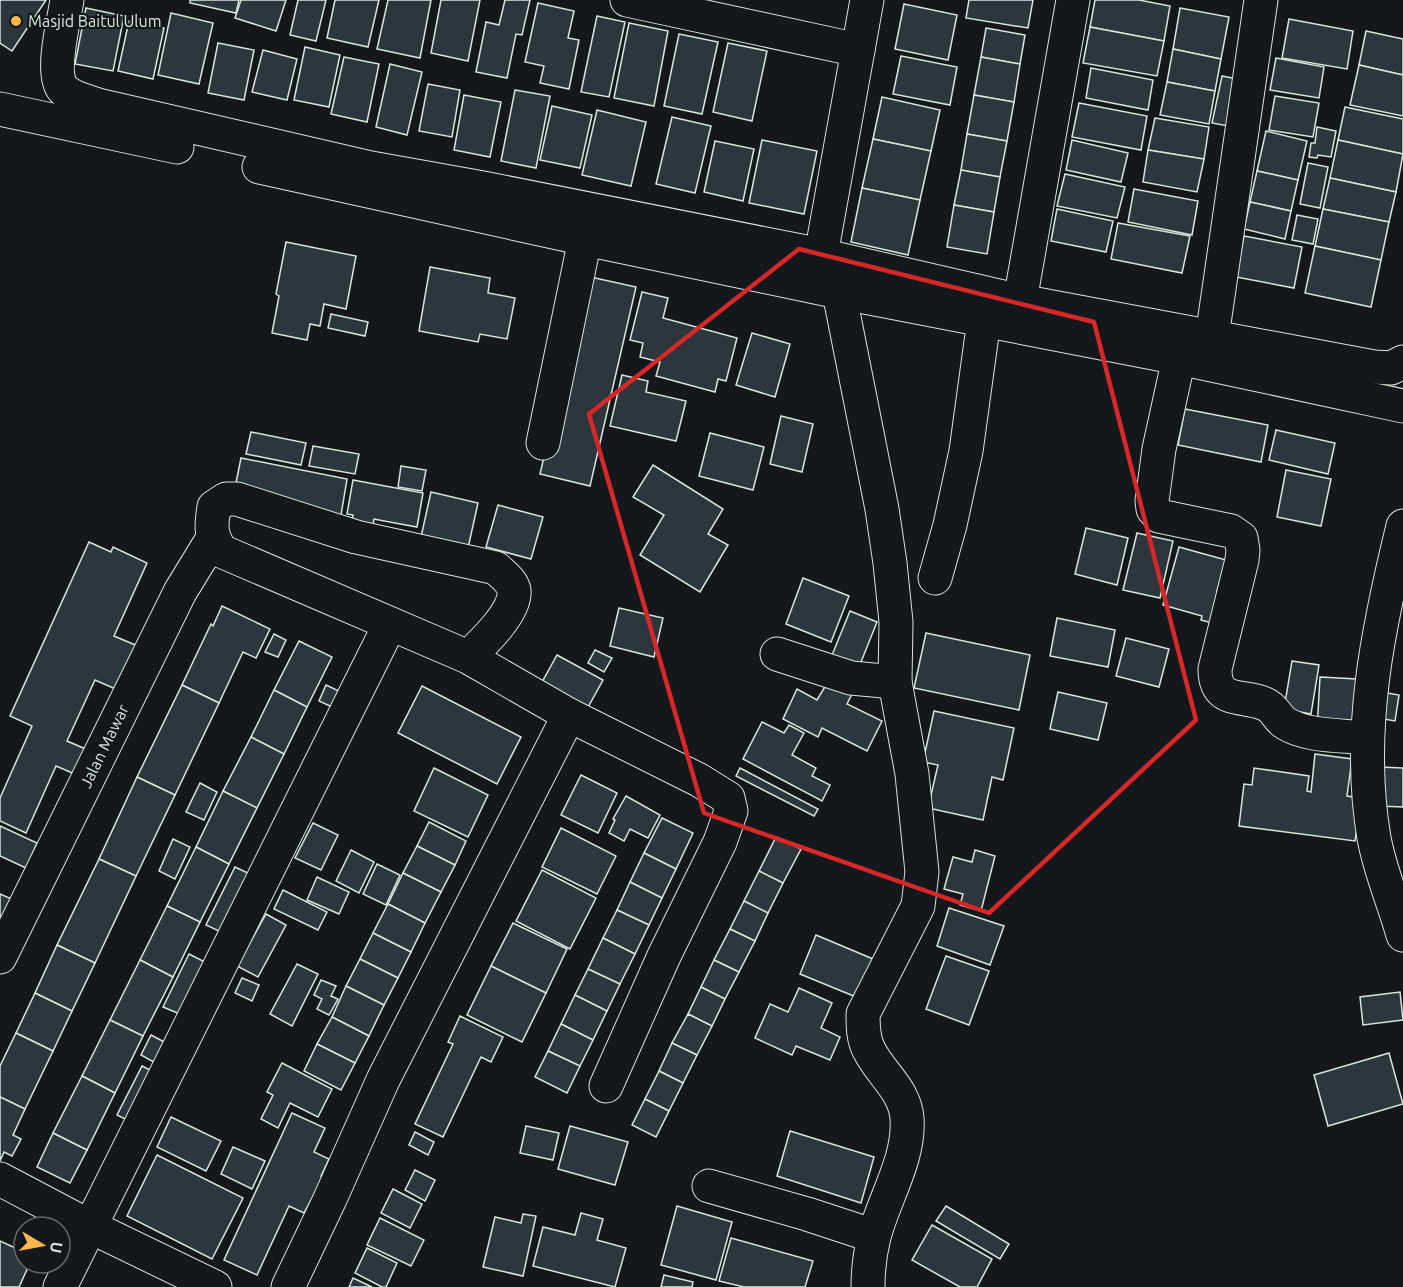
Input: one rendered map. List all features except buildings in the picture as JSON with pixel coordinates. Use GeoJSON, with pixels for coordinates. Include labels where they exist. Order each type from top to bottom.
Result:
{"type":"FeatureCollection","features":[{"type":"Feature","properties":{"kind":"street"},"geometry":{"type":"LineString","coordinates":[[67,0],[57,74],[63,89],[76,97],[98,105],[371,168],[821,255],[1020,301],[1374,367],[1391,368],[1403,362]]}},
{"type":"Feature","properties":{"kind":"street"},"geometry":{"type":"LineString","coordinates":[[627,0],[858,50]]}},
{"type":"Feature","properties":{"kind":"street"},"geometry":{"type":"LineString","coordinates":[[821,255],[867,0]]}},
{"type":"Feature","properties":{"kind":"street"},"geometry":{"type":"LineString","coordinates":[[1020,301],[1073,0]]}},
{"type":"Feature","properties":{"kind":"street"},"geometry":{"type":"LineString","coordinates":[[1212,337],[1261,0]]}},
{"type":"Feature","properties":{"kind":"street"},"geometry":{"type":"LineString","coordinates":[[0,109],[585,239],[839,292],[1179,358],[1403,406]]}},
{"type":"Feature","properties":{"kind":"street"},"geometry":{"type":"LineString","coordinates":[[543,443],[585,239]]}},
{"type":"Feature","properties":{"kind":"street"},"geometry":{"type":"LineString","coordinates":[[839,292],[874,467],[890,563],[896,622],[895,682],[912,774],[922,872],[918,906],[863,1014],[868,1050],[899,1094],[907,1116],[907,1136],[874,1236],[869,1260],[868,1287]]}},
{"type":"Feature","properties":{"kind":"street"},"geometry":{"type":"LineString","coordinates":[[935,578],[953,516],[966,451],[984,320]]}},
{"type":"Feature","properties":{"kind":"street"},"geometry":{"type":"LineString","coordinates":[[1179,358],[1159,448],[1152,501],[1153,509],[1159,516],[1231,531],[1241,538],[1242,560],[1215,669],[1217,683],[1225,694],[1233,698],[1267,705],[1283,722],[1300,729],[1366,738]]}},
{"type":"Feature","properties":{"kind":"street"},"geometry":{"type":"LineString","coordinates":[[468,657],[489,637],[512,605],[514,590],[506,577],[496,568],[356,537],[237,499],[226,499],[214,507],[213,538],[221,550],[468,657],[569,715],[692,776],[738,802],[731,811],[724,832],[664,956],[606,1086]]}},
{"type":"Feature","properties":{"kind":"street"},"geometry":{"type":"LineString","coordinates":[[1403,525],[1383,609],[1366,738],[1366,769],[1375,840],[1403,935]]}},
{"type":"Feature","properties":{"kind":"street","name":"Jalan Mawar"},"geometry":{"type":"LineString","coordinates":[[0,957],[180,592],[213,538]]}},
{"type":"Feature","properties":{"kind":"street"},"geometry":{"type":"LineString","coordinates":[[60,1287],[390,624]]}},
{"type":"Feature","properties":{"kind":"street"},"geometry":{"type":"LineString","coordinates":[[777,654],[851,678],[895,682]]}},
{"type":"Feature","properties":{"kind":"street"},"geometry":{"type":"LineString","coordinates":[[288,1287],[383,1080],[569,715]]}},
{"type":"Feature","properties":{"kind":"street"},"geometry":{"type":"LineString","coordinates":[[0,1179],[89,1226],[215,1287]]}},
{"type":"Feature","properties":{"kind":"street"},"geometry":{"type":"LineString","coordinates":[[709,1186],[874,1236]]}},
{"type":"Feature","properties":{"kind":"highlighted area"},"geometry":{"type":"Polygon","coordinates":[[[799,249],[1094,322],[1196,720],[989,913],[704,813],[589,414],[799,249]]]}},
{"type":"Feature","properties":{"kind":"place","name":"Masjid Baitul Ulum"},"geometry":{"type":"Point","coordinates":[16,21]}}]}
